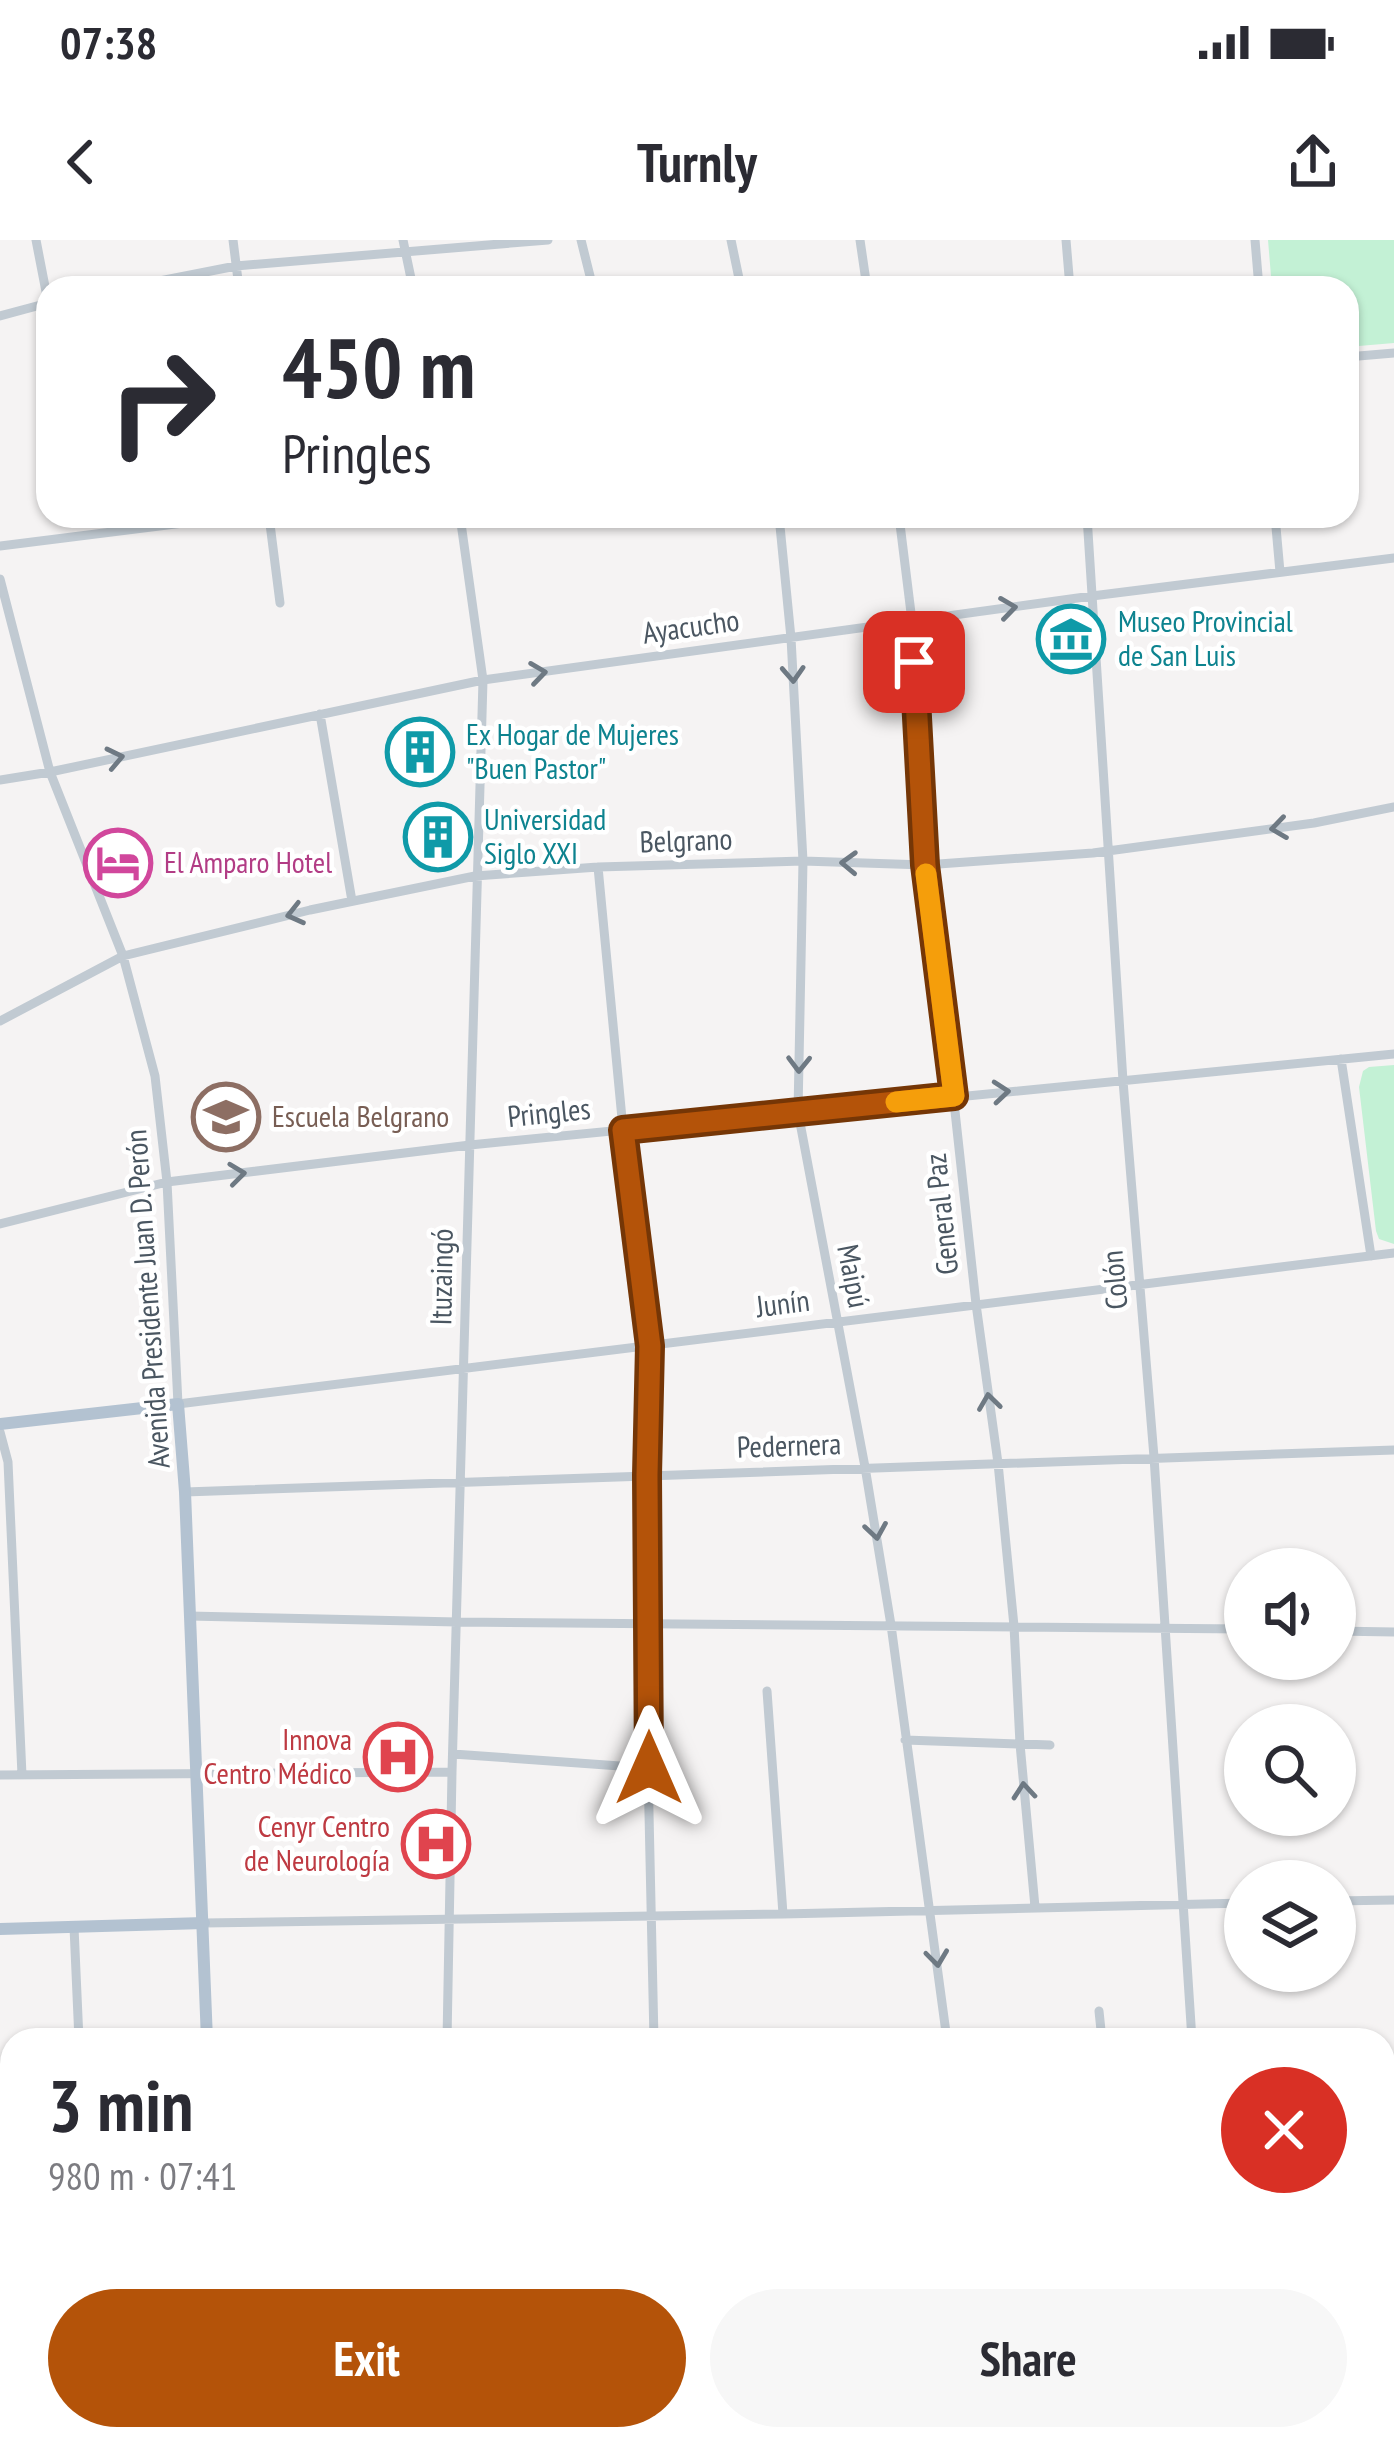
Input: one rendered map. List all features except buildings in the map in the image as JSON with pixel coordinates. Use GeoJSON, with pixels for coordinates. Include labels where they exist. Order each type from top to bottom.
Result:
{"type":"FeatureCollection","features":[{"type":"Feature","properties":{"kind":"main road"},"geometry":{"type":"LineString","coordinates":[[0,1428],[178,1404]]}},
{"type":"Feature","properties":{"kind":"main road","name":"Avenida Presidente Juan D. Perón"},"geometry":{"type":"LineString","coordinates":[[178,1404],[207,2028]]}},
{"type":"Feature","properties":{"kind":"main road"},"geometry":{"type":"LineString","coordinates":[[0,1929],[204,1923]]}},
{"type":"Feature","properties":{"kind":"street"},"geometry":{"type":"LineString","coordinates":[[36,240],[43,276]]}},
{"type":"Feature","properties":{"kind":"street"},"geometry":{"type":"LineString","coordinates":[[233,240],[237,276]]}},
{"type":"Feature","properties":{"kind":"street"},"geometry":{"type":"LineString","coordinates":[[185,276],[404,245],[548,240]]}},
{"type":"Feature","properties":{"kind":"street"},"geometry":{"type":"LineString","coordinates":[[581,240],[590,276]]}},
{"type":"Feature","properties":{"kind":"street"},"geometry":{"type":"LineString","coordinates":[[731,240],[738,276]]}},
{"type":"Feature","properties":{"kind":"street"},"geometry":{"type":"LineString","coordinates":[[860,240],[865,276]]}},
{"type":"Feature","properties":{"kind":"street"},"geometry":{"type":"LineString","coordinates":[[1066,240],[1069,276]]}},
{"type":"Feature","properties":{"kind":"street"},"geometry":{"type":"LineString","coordinates":[[1255,240],[1258,276]]}},
{"type":"Feature","properties":{"kind":"street"},"geometry":{"type":"LineString","coordinates":[[404,245],[410,276]]}},
{"type":"Feature","properties":{"kind":"street"},"geometry":{"type":"LineString","coordinates":[[0,316],[36,306]]}},
{"type":"Feature","properties":{"kind":"street"},"geometry":{"type":"LineString","coordinates":[[1359,356],[1394,353]]}},
{"type":"Feature","properties":{"kind":"street"},"geometry":{"type":"LineString","coordinates":[[0,546],[143,528]]}},
{"type":"Feature","properties":{"kind":"street"},"geometry":{"type":"LineString","coordinates":[[270,528],[280,603]]}},
{"type":"Feature","properties":{"kind":"street","name":"Ituzaingó"},"geometry":{"type":"LineString","coordinates":[[447,2028],[483,680],[462,528]]}},
{"type":"Feature","properties":{"kind":"street","name":"Maipú"},"geometry":{"type":"LineString","coordinates":[[780,528],[803,862],[797,1112],[866,1468],[946,2028]]}},
{"type":"Feature","properties":{"kind":"street","name":"General Paz"},"geometry":{"type":"LineString","coordinates":[[900,528],[912,621],[925,865],[998,1463],[1035,1907]]}},
{"type":"Feature","properties":{"kind":"street","name":"Colón"},"geometry":{"type":"LineString","coordinates":[[1088,528],[1191,2028]]}},
{"type":"Feature","properties":{"kind":"street"},"geometry":{"type":"LineString","coordinates":[[1276,528],[1280,572]]}},
{"type":"Feature","properties":{"kind":"street","name":"Ayacucho"},"geometry":{"type":"LineString","coordinates":[[0,780],[483,680],[1394,558]]}},
{"type":"Feature","properties":{"kind":"street","name":"Avenida Presidente Juan D. Perón"},"geometry":{"type":"LineString","coordinates":[[0,579],[50,772],[123,956],[155,1076],[178,1404]]}},
{"type":"Feature","properties":{"kind":"street"},"geometry":{"type":"LineString","coordinates":[[320,714],[352,901]]}},
{"type":"Feature","properties":{"kind":"street","name":"Belgrano"},"geometry":{"type":"LineString","coordinates":[[0,1021],[123,956],[475,876],[598,867],[803,862],[925,865],[1108,852],[1394,807]]}},
{"type":"Feature","properties":{"kind":"street"},"geometry":{"type":"LineString","coordinates":[[598,867],[650,1346],[647,1475],[654,2028]]}},
{"type":"Feature","properties":{"kind":"street","name":"Pringles"},"geometry":{"type":"LineString","coordinates":[[0,1224],[166,1182],[470,1145],[1394,1054]]}},
{"type":"Feature","properties":{"kind":"street"},"geometry":{"type":"LineString","coordinates":[[1341,1059],[1371,1256]]}},
{"type":"Feature","properties":{"kind":"street","name":"Junín"},"geometry":{"type":"LineString","coordinates":[[178,1404],[1394,1253]]}},
{"type":"Feature","properties":{"kind":"street"},"geometry":{"type":"LineString","coordinates":[[0,1428],[8,1453],[22,1775]]}},
{"type":"Feature","properties":{"kind":"street","name":"Pedernera"},"geometry":{"type":"LineString","coordinates":[[185,1492],[1394,1451]]}},
{"type":"Feature","properties":{"kind":"street"},"geometry":{"type":"LineString","coordinates":[[0,1610],[16,1611]]}},
{"type":"Feature","properties":{"kind":"street"},"geometry":{"type":"LineString","coordinates":[[189,1616],[1224,1628]]}},
{"type":"Feature","properties":{"kind":"street"},"geometry":{"type":"LineString","coordinates":[[1356,1631],[1394,1632]]}},
{"type":"Feature","properties":{"kind":"street"},"geometry":{"type":"LineString","coordinates":[[767,1691],[783,1915]]}},
{"type":"Feature","properties":{"kind":"street"},"geometry":{"type":"LineString","coordinates":[[905,1740],[1049,1745]]}},
{"type":"Feature","properties":{"kind":"street"},"geometry":{"type":"LineString","coordinates":[[453,1754],[649,1768]]}},
{"type":"Feature","properties":{"kind":"street"},"geometry":{"type":"LineString","coordinates":[[0,1775],[452,1772]]}},
{"type":"Feature","properties":{"kind":"street"},"geometry":{"type":"LineString","coordinates":[[1356,1901],[1394,1900]]}},
{"type":"Feature","properties":{"kind":"street"},"geometry":{"type":"LineString","coordinates":[[204,1923],[1224,1904]]}},
{"type":"Feature","properties":{"kind":"street"},"geometry":{"type":"LineString","coordinates":[[74,1927],[78,2028]]}},
{"type":"Feature","properties":{"kind":"street"},"geometry":{"type":"LineString","coordinates":[[1099,2011],[1101,2028]]}},
{"type":"Feature","properties":{"kind":"green space"},"geometry":{"type":"Polygon","coordinates":[[[1268,240],[1394,240],[1394,343],[1359,346],[1359,276],[1271,276],[1268,240]]]}},
{"type":"Feature","properties":{"kind":"green space"},"geometry":{"type":"Polygon","coordinates":[[[1394,1065],[1394,1244],[1379,1239],[1376,1231],[1359,1087],[1369,1067],[1394,1065]]]}},
{"type":"Feature","properties":{"kind":"slow traffic"},"geometry":{"type":"LineString","coordinates":[[896,1102],[954,1096],[926,874]]}},
{"type":"Feature","properties":{"kind":"place","name":"Museo Provincial de San Luis"},"geometry":{"type":"Point","coordinates":[1071,639]}},
{"type":"Feature","properties":{"kind":"place","name":"Ex Hogar de Mujeres \"Buen Pastor\""},"geometry":{"type":"Point","coordinates":[420,752]}},
{"type":"Feature","properties":{"kind":"place","name":"Universidad Siglo XXI"},"geometry":{"type":"Point","coordinates":[438,837]}},
{"type":"Feature","properties":{"kind":"place","name":"El Amparo Hotel"},"geometry":{"type":"Point","coordinates":[118,863]}},
{"type":"Feature","properties":{"kind":"place","name":"Escuela Belgrano"},"geometry":{"type":"Point","coordinates":[226,1117]}},
{"type":"Feature","properties":{"kind":"place","name":"Innova Centro Médico"},"geometry":{"type":"Point","coordinates":[398,1757]}},
{"type":"Feature","properties":{"kind":"place","name":"Cenyr Centro de Neurología"},"geometry":{"type":"Point","coordinates":[436,1844]}},
{"type":"Feature","properties":{"kind":"route"},"geometry":{"type":"LineString","coordinates":[[649,1768],[650,1346],[623,1130],[954,1096],[925,865],[914,662]]}}]}
